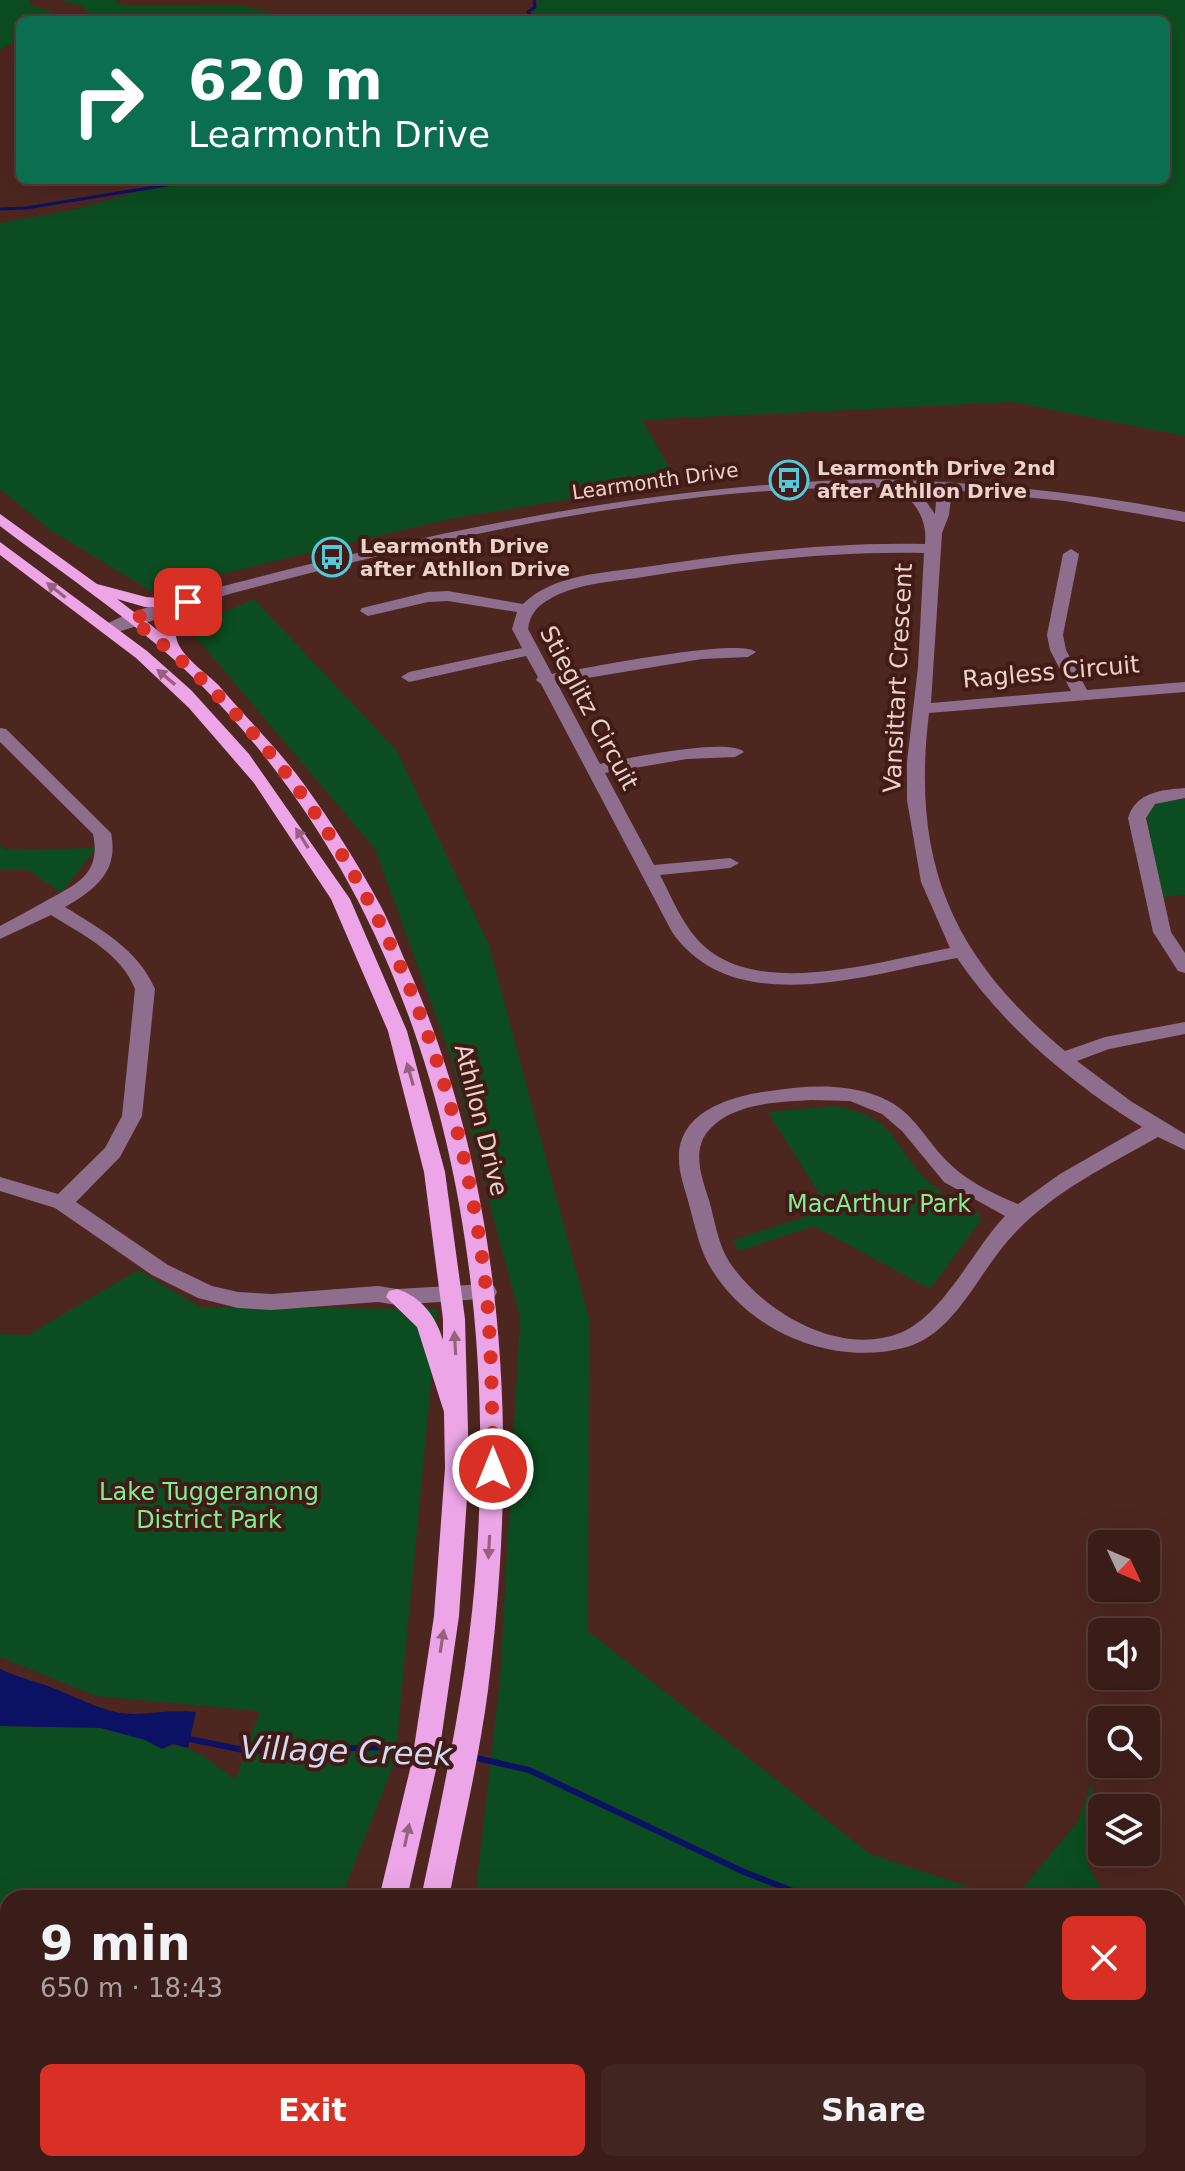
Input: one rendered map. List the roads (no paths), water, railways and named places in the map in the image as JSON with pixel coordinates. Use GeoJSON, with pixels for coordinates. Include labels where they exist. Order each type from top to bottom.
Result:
{"type":"FeatureCollection","features":[{"type":"Feature","properties":{"kind":"main road","name":"Athllon Drive"},"geometry":{"type":"LineString","coordinates":[[0,519],[176,654],[255,735],[318,815],[362,887],[390,939],[415,997],[443,1079],[464,1158],[485,1285],[492,1371],[493,1469],[488,1573],[469,1723],[437,1890]]}},
{"type":"Feature","properties":{"kind":"main road"},"geometry":{"type":"LineString","coordinates":[[0,547],[183,692],[279,803],[331,886],[378,982],[401,1044],[430,1149],[452,1287],[458,1421],[453,1544],[430,1719],[395,1890]]}},
{"type":"Feature","properties":{"kind":"main road"},"geometry":{"type":"LineString","coordinates":[[90,587],[145,602],[195,603]]}},
{"type":"Feature","properties":{"kind":"main road"},"geometry":{"type":"LineString","coordinates":[[176,654],[167,638],[168,630],[195,603]]}},
{"type":"Feature","properties":{"kind":"main road"},"geometry":{"type":"LineString","coordinates":[[388,1295],[415,1309],[427,1324],[458,1421]]}},
{"type":"Feature","properties":{"kind":"street","name":"Learmonth Drive"},"geometry":{"type":"LineString","coordinates":[[107,630],[233,591],[397,548],[569,515],[743,491],[896,483],[944,484],[1087,499],[1185,517]]}},
{"type":"Feature","properties":{"kind":"street","name":"Vansittart Crescent"},"geometry":{"type":"LineString","coordinates":[[896,483],[911,490],[918,498],[933,541]]}},
{"type":"Feature","properties":{"kind":"street","name":"Vansittart Crescent"},"geometry":{"type":"LineString","coordinates":[[944,484],[945,502],[933,541],[916,798],[920,838],[936,902],[960,952],[988,991],[1024,1030],[1108,1097],[1185,1143]]}},
{"type":"Feature","properties":{"kind":"street"},"geometry":{"type":"LineString","coordinates":[[945,502],[979,488]]}},
{"type":"Feature","properties":{"kind":"street","name":"Stieglitz Circuit"},"geometry":{"type":"LineString","coordinates":[[933,541],[802,551],[657,570],[559,588],[543,595],[526,609],[520,629],[544,680],[687,942],[720,966],[755,978],[802,980],[960,952]]}},
{"type":"Feature","properties":{"kind":"street"},"geometry":{"type":"LineString","coordinates":[[1071,554],[1055,635],[1058,650],[1081,695]]}},
{"type":"Feature","properties":{"kind":"street"},"geometry":{"type":"LineString","coordinates":[[368,611],[448,596],[526,609]]}},
{"type":"Feature","properties":{"kind":"street"},"geometry":{"type":"LineString","coordinates":[[409,677],[529,651]]}},
{"type":"Feature","properties":{"kind":"street"},"geometry":{"type":"LineString","coordinates":[[544,680],[702,654],[748,652]]}},
{"type":"Feature","properties":{"kind":"street","name":"Ragless Circuit"},"geometry":{"type":"LineString","coordinates":[[920,709],[1185,687]]}},
{"type":"Feature","properties":{"kind":"street"},"geometry":{"type":"LineString","coordinates":[[0,733],[102,833],[107,853],[100,872],[82,889],[0,933]]}},
{"type":"Feature","properties":{"kind":"street"},"geometry":{"type":"LineString","coordinates":[[593,770],[687,754],[735,752]]}},
{"type":"Feature","properties":{"kind":"street"},"geometry":{"type":"LineString","coordinates":[[1185,793],[1152,798],[1142,804],[1137,818],[1156,915],[1162,932],[1185,967]]}},
{"type":"Feature","properties":{"kind":"street"},"geometry":{"type":"LineString","coordinates":[[648,871],[730,863]]}},
{"type":"Feature","properties":{"kind":"street"},"geometry":{"type":"LineString","coordinates":[[50,906],[130,960],[142,977],[145,989],[132,1116],[113,1152],[62,1203]]}},
{"type":"Feature","properties":{"kind":"street"},"geometry":{"type":"LineString","coordinates":[[1062,1060],[1105,1043],[1185,1028]]}},
{"type":"Feature","properties":{"kind":"street"},"geometry":{"type":"LineString","coordinates":[[1020,1214],[968,1189],[950,1176],[936,1163],[914,1128],[895,1111],[842,1093],[809,1092],[752,1099],[732,1105],[706,1121],[695,1135],[689,1151],[690,1169],[711,1245],[722,1267],[739,1288],[773,1317],[810,1337],[842,1346],[882,1345],[907,1339],[927,1328],[942,1313],[992,1240],[1020,1214],[1157,1128]]}},
{"type":"Feature","properties":{"kind":"street"},"geometry":{"type":"LineString","coordinates":[[0,1184],[62,1203],[160,1270],[206,1292],[238,1300],[272,1302],[388,1295],[485,1285]]}},
{"type":"Feature","properties":{"kind":"waterway"},"geometry":{"type":"LineString","coordinates":[[531,16],[528,12],[535,7],[534,0]]}},
{"type":"Feature","properties":{"kind":"waterway"},"geometry":{"type":"LineString","coordinates":[[0,209],[26,208],[173,184]]}},
{"type":"Feature","properties":{"kind":"waterway","name":"Village Creek"},"geometry":{"type":"LineString","coordinates":[[185,1738],[248,1751],[388,1747],[418,1751]]}},
{"type":"Feature","properties":{"kind":"waterway","name":"Village Creek"},"geometry":{"type":"LineString","coordinates":[[472,1757],[529,1770],[744,1872],[790,1890]]}},
{"type":"Feature","properties":{"kind":"place","name":"Learmonth Drive 2nd after Athllon Drive"},"geometry":{"type":"Point","coordinates":[789,480]}},
{"type":"Feature","properties":{"kind":"place","name":"Learmonth Drive after Athllon Drive"},"geometry":{"type":"Point","coordinates":[332,557]}},
{"type":"Feature","properties":{"kind":"park label","name":"MacArthur Park"},"geometry":{"type":"Point","coordinates":[879,1204]}},
{"type":"Feature","properties":{"kind":"park label","name":"Lake Tuggeranong District Park"},"geometry":{"type":"Point","coordinates":[209,1506]}}]}
